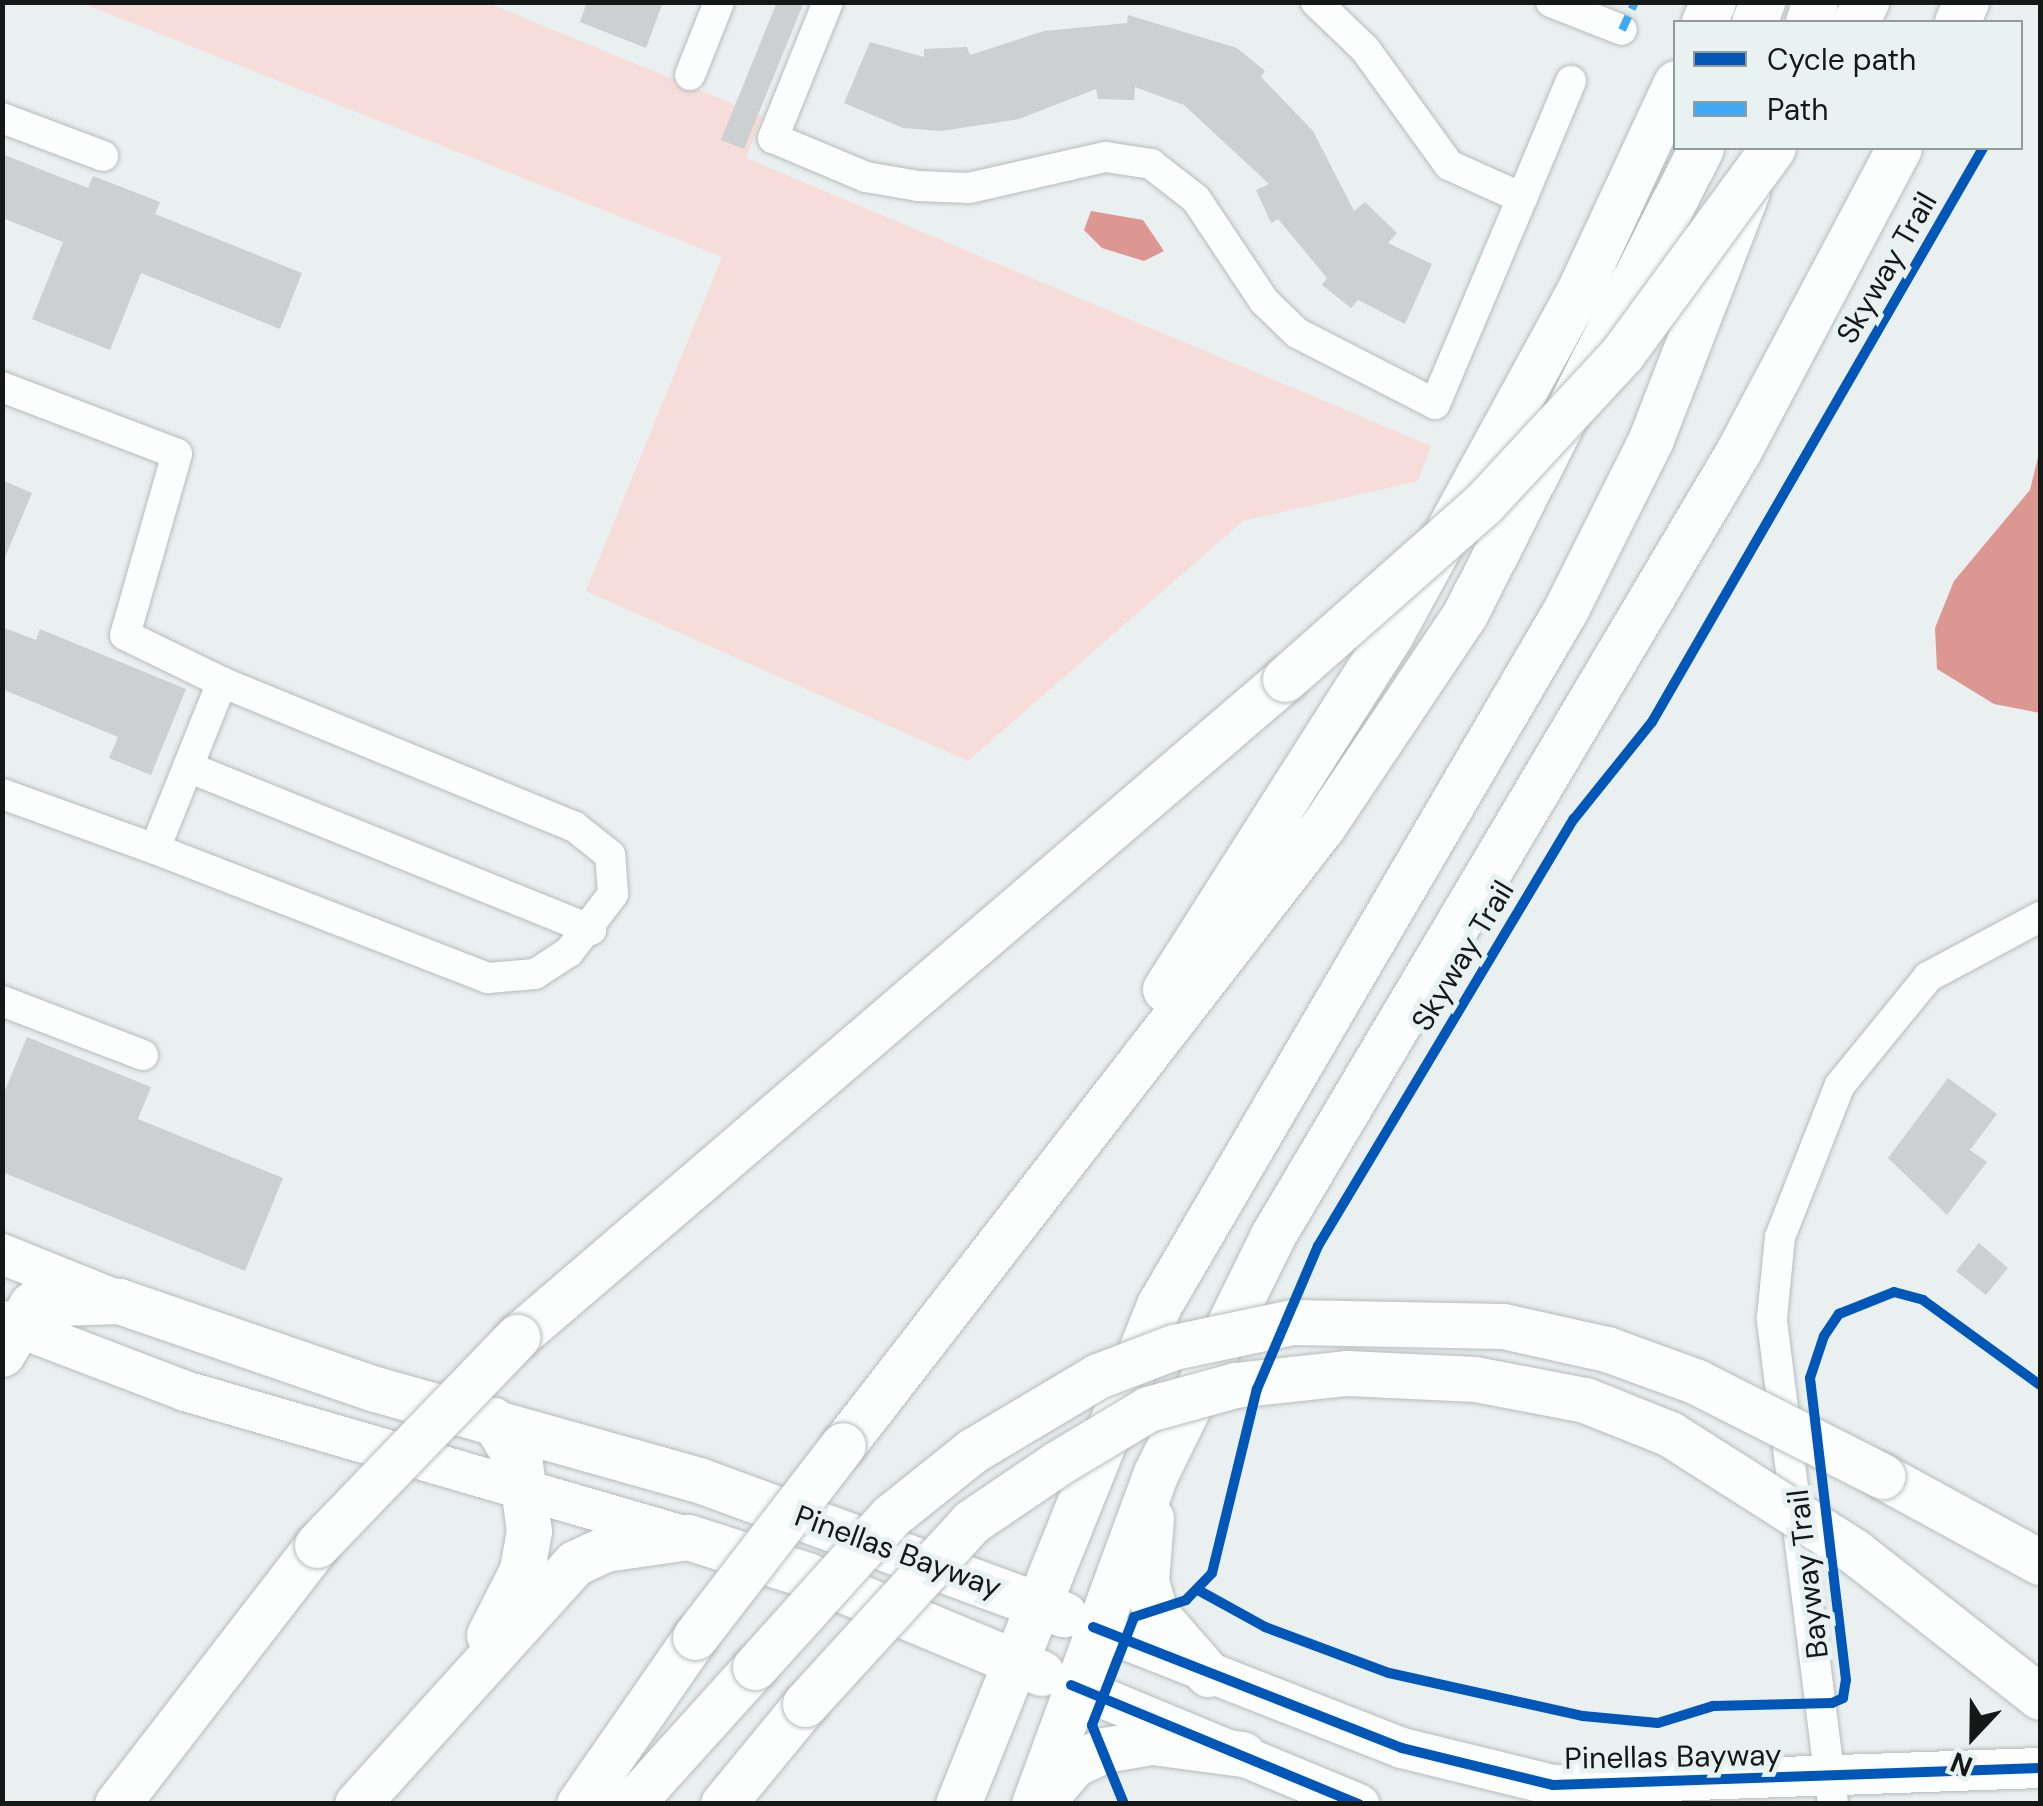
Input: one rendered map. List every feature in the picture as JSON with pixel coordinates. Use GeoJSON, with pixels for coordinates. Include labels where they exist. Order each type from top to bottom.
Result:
{"type":"FeatureCollection","features":[{"type":"Feature","properties":{"kind":"highway"},"geometry":{"type":"LineString","coordinates":[[1112,1088],[1189,944],[1390,636],[1577,295],[1673,89]]}},
{"type":"Feature","properties":{"kind":"highway"},"geometry":{"type":"LineString","coordinates":[[579,1804],[696,1637],[1112,1088],[1322,826],[1465,614],[1700,150]]}},
{"type":"Feature","properties":{"kind":"highway"},"geometry":{"type":"LineString","coordinates":[[958,1804],[1159,1305],[1566,609],[1651,439],[1762,150]]}},
{"type":"Feature","properties":{"kind":"highway"},"geometry":{"type":"LineString","coordinates":[[116,1804],[317,1545],[518,1337],[1285,679],[1484,503],[1622,354],[1772,150]]}},
{"type":"Feature","properties":{"kind":"highway"},"geometry":{"type":"LineString","coordinates":[[1037,1804],[1070,1685],[1156,1473],[1274,1235],[1738,452],[1898,150]]}},
{"type":"Feature","properties":{"kind":"highway"},"geometry":{"type":"LineString","coordinates":[[6,1334],[32,1304],[119,1301]]}},
{"type":"Feature","properties":{"kind":"highway","name":"Pinellas Bayway"},"geometry":{"type":"LineString","coordinates":[[119,1301],[698,1480],[1093,1626]]}},
{"type":"Feature","properties":{"kind":"highway"},"geometry":{"type":"LineString","coordinates":[[631,1804],[891,1516],[972,1450],[1098,1376],[1174,1347],[1293,1322],[1503,1326],[1607,1349],[1696,1382],[2040,1562]]}},
{"type":"Feature","properties":{"kind":"highway"},"geometry":{"type":"LineString","coordinates":[[724,1804],[805,1704],[970,1522],[1148,1409],[1235,1384],[1347,1373],[1475,1379],[1585,1400],[1670,1434],[1855,1552],[2040,1697]]}},
{"type":"Feature","properties":{"kind":"highway"},"geometry":{"type":"LineString","coordinates":[[467,1676],[522,1570],[526,1496],[520,1464],[494,1420]]}},
{"type":"Feature","properties":{"kind":"highway"},"geometry":{"type":"LineString","coordinates":[[1156,1473],[1146,1581],[1164,1629],[1208,1674]]}},
{"type":"Feature","properties":{"kind":"highway"},"geometry":{"type":"LineString","coordinates":[[356,1804],[467,1676],[575,1563],[688,1537]]}},
{"type":"Feature","properties":{"kind":"highway","name":"Pinellas Bayway"},"geometry":{"type":"LineString","coordinates":[[688,1537],[1070,1685]]}},
{"type":"Feature","properties":{"kind":"highway"},"geometry":{"type":"LineString","coordinates":[[1037,1804],[1074,1764],[1104,1750],[1152,1742],[1242,1754]]}},
{"type":"Feature","properties":{"kind":"main road","name":"Pinellas Bayway"},"geometry":{"type":"LineString","coordinates":[[2,1254],[119,1301]]}},
{"type":"Feature","properties":{"kind":"main road","name":"Pinellas Bayway"},"geometry":{"type":"LineString","coordinates":[[6,1334],[526,1496],[688,1537]]}},
{"type":"Feature","properties":{"kind":"main road","name":"Pinellas Bayway"},"geometry":{"type":"LineString","coordinates":[[1093,1626],[1208,1674],[1505,1777],[1610,1788],[1831,1791],[2040,1768]]}},
{"type":"Feature","properties":{"kind":"main road","name":"Pinellas Bayway"},"geometry":{"type":"LineString","coordinates":[[1070,1685],[1359,1804]]}},
{"type":"Feature","properties":{"kind":"street"},"geometry":{"type":"LineString","coordinates":[[690,75],[718,2]]}},
{"type":"Feature","properties":{"kind":"street"},"geometry":{"type":"LineString","coordinates":[[828,2],[773,138],[866,177],[918,186],[969,188],[1106,157],[1151,164],[1196,199],[1264,301],[1298,333],[1435,404],[1571,81]]}},
{"type":"Feature","properties":{"kind":"street"},"geometry":{"type":"LineString","coordinates":[[1316,2],[1365,48],[1449,165],[1522,198]]}},
{"type":"Feature","properties":{"kind":"street"},"geometry":{"type":"LineString","coordinates":[[1551,2],[1582,8],[1622,30]]}},
{"type":"Feature","properties":{"kind":"street"},"geometry":{"type":"LineString","coordinates":[[2,118],[102,156]]}},
{"type":"Feature","properties":{"kind":"street"},"geometry":{"type":"LineString","coordinates":[[2,387],[176,454],[125,635],[222,682],[600,840],[614,894],[591,930],[534,974],[488,978],[155,848],[2,794]]}},
{"type":"Feature","properties":{"kind":"street"},"geometry":{"type":"LineString","coordinates":[[155,848],[222,682]]}},
{"type":"Feature","properties":{"kind":"street"},"geometry":{"type":"LineString","coordinates":[[188,767],[591,930]]}},
{"type":"Feature","properties":{"kind":"street"},"geometry":{"type":"LineString","coordinates":[[1831,1791],[1772,1318],[1780,1236],[1840,1085],[1928,978],[2040,917]]}},
{"type":"Feature","properties":{"kind":"street"},"geometry":{"type":"LineString","coordinates":[[2,1001],[143,1056]]}},
{"type":"Feature","properties":{"kind":"shaded area"},"geometry":{"type":"Polygon","coordinates":[[[82,3],[488,3],[762,116],[746,158],[1431,446],[1418,481],[1243,521],[968,761],[586,591],[722,257],[82,3]]]}},
{"type":"Feature","properties":{"kind":"shaded area"},"geometry":{"type":"Polygon","coordinates":[[[1091,211],[1143,220],[1164,251],[1144,261],[1102,248],[1084,230],[1091,211]]]}},
{"type":"Feature","properties":{"kind":"shaded area"},"geometry":{"type":"Polygon","coordinates":[[[2040,449],[2040,713],[1994,704],[1937,669],[1935,628],[1954,581],[2030,490],[2040,449]]]}},
{"type":"Feature","properties":{"kind":"building"},"geometry":{"type":"Polygon","coordinates":[[[587,2],[663,2],[646,48],[580,22],[587,2]]]}},
{"type":"Feature","properties":{"kind":"building"},"geometry":{"type":"Polygon","coordinates":[[[777,2],[804,2],[744,149],[721,140],[777,2]]]}},
{"type":"Feature","properties":{"kind":"building"},"geometry":{"type":"Polygon","coordinates":[[[1128,15],[1237,48],[1265,71],[1261,77],[1313,131],[1354,211],[1365,202],[1397,233],[1388,243],[1432,264],[1405,324],[1358,300],[1351,308],[1322,285],[1327,278],[1278,219],[1271,223],[1256,190],[1269,184],[1184,105],[1135,87],[1134,100],[1098,99],[1096,89],[1019,119],[941,131],[903,128],[844,103],[870,42],[924,57],[924,49],[967,47],[970,55],[1044,31],[1127,23],[1128,15]]]}},
{"type":"Feature","properties":{"kind":"building"},"geometry":{"type":"Polygon","coordinates":[[[2,154],[88,188],[93,176],[160,202],[155,214],[302,273],[280,329],[141,273],[110,350],[32,319],[63,242],[2,218],[2,154]]]}},
{"type":"Feature","properties":{"kind":"building"},"geometry":{"type":"Polygon","coordinates":[[[2,480],[32,493],[3,562],[2,562],[2,480]]]}},
{"type":"Feature","properties":{"kind":"building"},"geometry":{"type":"Polygon","coordinates":[[[2,627],[36,640],[40,629],[186,689],[151,775],[109,758],[118,737],[2,689],[2,627]]]}},
{"type":"Feature","properties":{"kind":"building"},"geometry":{"type":"Polygon","coordinates":[[[27,1037],[151,1087],[138,1119],[283,1178],[245,1271],[2,1172],[2,1098],[27,1037]]]}},
{"type":"Feature","properties":{"kind":"building"},"geometry":{"type":"Polygon","coordinates":[[[1948,1078],[1997,1114],[1970,1150],[1987,1162],[1947,1215],[1888,1158],[1948,1078]]]}},
{"type":"Feature","properties":{"kind":"building"},"geometry":{"type":"Polygon","coordinates":[[[1979,1243],[2008,1268],[1986,1295],[1956,1271],[1979,1243]]]}},
{"type":"Feature","properties":{"kind":"marked path"},"geometry":{"type":"LineString","coordinates":[[1622,30],[1635,2]]}},
{"type":"Feature","properties":{"kind":"cycle path","name":"Skyway Trail"},"geometry":{"type":"LineString","coordinates":[[1124,1804],[1092,1725],[1134,1617],[1186,1600],[1212,1573],[1257,1389],[1318,1246],[1574,819],[1652,722],[1982,150]]}},
{"type":"Feature","properties":{"kind":"cycle path","name":"Bayway Trail"},"geometry":{"type":"LineString","coordinates":[[1198,1590],[1265,1627],[1389,1673],[1583,1716],[1658,1723],[1713,1706],[1832,1703],[1843,1698],[1846,1680],[1810,1378],[1824,1336],[1839,1314],[1894,1292],[1923,1300],[2040,1385]]}},
{"type":"Feature","properties":{"kind":"cycle path"},"geometry":{"type":"LineString","coordinates":[[1093,1627],[1402,1748],[1553,1785],[2040,1768]]}},
{"type":"Feature","properties":{"kind":"cycle path"},"geometry":{"type":"LineString","coordinates":[[1071,1685],[1359,1804]]}}]}
